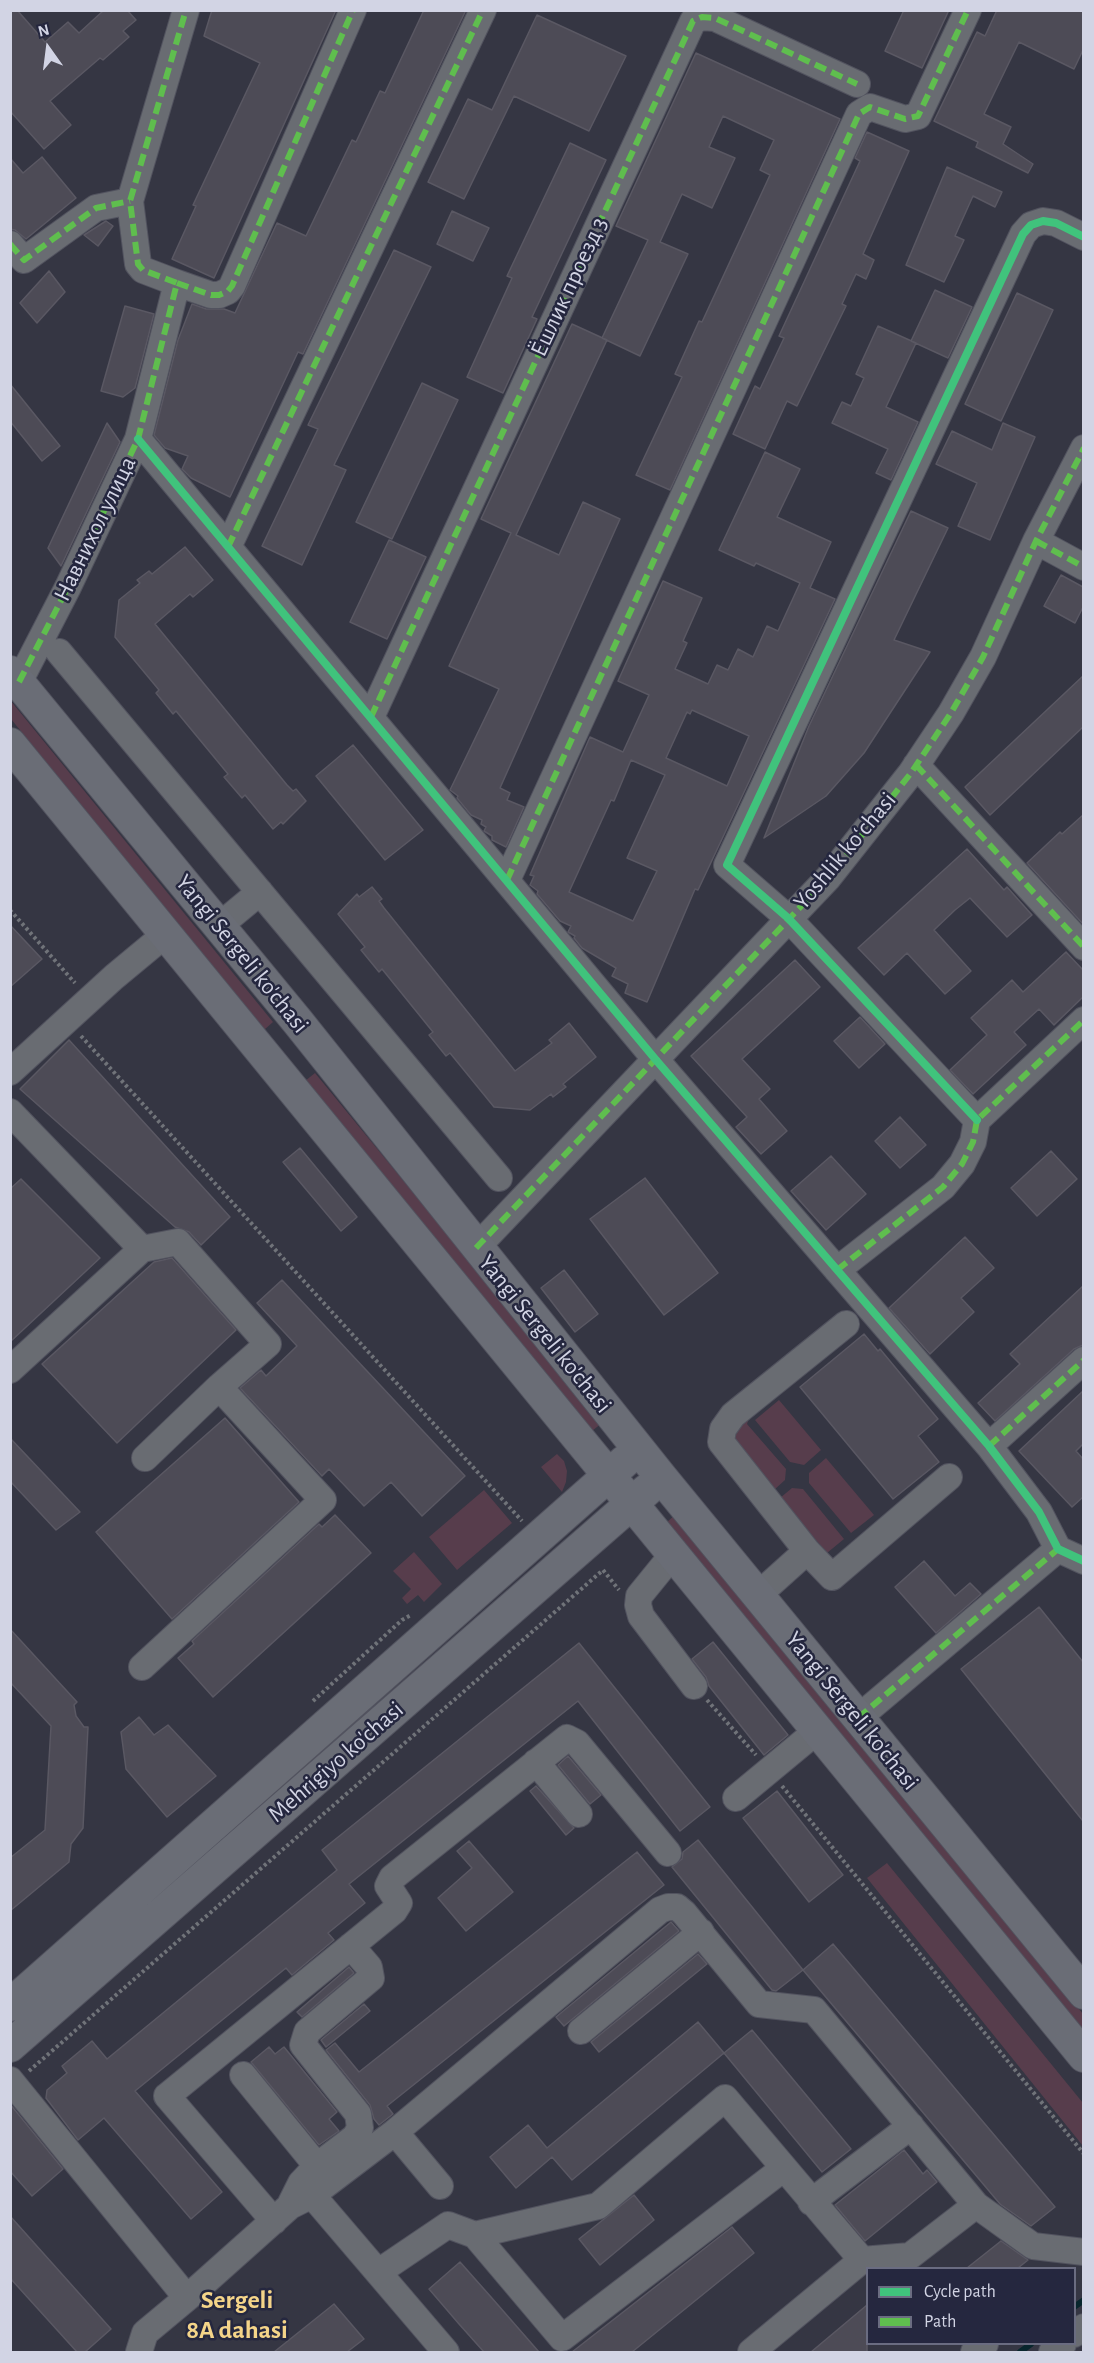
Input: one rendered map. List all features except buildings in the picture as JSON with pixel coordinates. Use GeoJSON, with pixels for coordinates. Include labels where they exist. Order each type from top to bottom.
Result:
{"type":"FeatureCollection","features":[{"type":"Feature","properties":{"kind":"main road","name":"Yangi Sergeli ko'chasi"},"geometry":{"type":"LineString","coordinates":[[15,677],[298,1022],[661,1478],[1083,1993]]}},
{"type":"Feature","properties":{"kind":"main road","name":"Yangi Sergeli ko'chasi"},"geometry":{"type":"LineString","coordinates":[[15,760],[167,933],[1083,2056]]}},
{"type":"Feature","properties":{"kind":"main road"},"geometry":{"type":"LineString","coordinates":[[262,1049],[277,1051],[289,1048],[297,1037],[298,1022]]}},
{"type":"Feature","properties":{"kind":"main road","name":"Mehrigiyo ko'chasi"},"geometry":{"type":"LineString","coordinates":[[11,2005],[639,1449]]}},
{"type":"Feature","properties":{"kind":"main road","name":"Mehrigiyo ko'chasi"},"geometry":{"type":"LineString","coordinates":[[20,2038],[661,1478]]}},
{"type":"Feature","properties":{"kind":"street"},"geometry":{"type":"LineString","coordinates":[[186,10],[130,201],[138,264],[143,270],[211,295],[219,295],[232,286],[353,10]]}},
{"type":"Feature","properties":{"kind":"street"},"geometry":{"type":"LineString","coordinates":[[228,547],[483,10]]}},
{"type":"Feature","properties":{"kind":"street"},"geometry":{"type":"LineString","coordinates":[[507,880],[859,114],[870,107],[904,119],[914,119],[918,116],[968,10]]}},
{"type":"Feature","properties":{"kind":"street","name":"Ёшлик проезд 3"},"geometry":{"type":"LineString","coordinates":[[371,717],[693,21],[702,17],[715,18],[857,84]]}},
{"type":"Feature","properties":{"kind":"street"},"geometry":{"type":"LineString","coordinates":[[10,244],[24,260],[96,208],[130,201]]}},
{"type":"Feature","properties":{"kind":"street"},"geometry":{"type":"LineString","coordinates":[[977,1120],[788,918],[727,865],[1023,234],[1031,225],[1043,221],[1056,223],[1083,237]]}},
{"type":"Feature","properties":{"kind":"street","name":"Навнихол улица"},"geometry":{"type":"LineString","coordinates":[[15,677],[68,587],[138,439],[177,283]]}},
{"type":"Feature","properties":{"kind":"street"},"geometry":{"type":"LineString","coordinates":[[138,439],[656,1060],[989,1446],[1039,1512],[1058,1549],[1083,1561]]}},
{"type":"Feature","properties":{"kind":"street","name":"Yoshlik koʻchasi"},"geometry":{"type":"LineString","coordinates":[[476,1248],[828,878],[916,765],[983,657],[1036,541],[1083,448]]}},
{"type":"Feature","properties":{"kind":"street"},"geometry":{"type":"LineString","coordinates":[[1036,541],[1083,567]]}},
{"type":"Feature","properties":{"kind":"street"},"geometry":{"type":"LineString","coordinates":[[59,652],[499,1178]]}},
{"type":"Feature","properties":{"kind":"street"},"geometry":{"type":"LineString","coordinates":[[916,765],[1083,947]]}},
{"type":"Feature","properties":{"kind":"street"},"geometry":{"type":"LineString","coordinates":[[219,926],[260,892]]}},
{"type":"Feature","properties":{"kind":"street"},"geometry":{"type":"LineString","coordinates":[[10,1072],[89,999],[167,933]]}},
{"type":"Feature","properties":{"kind":"street"},"geometry":{"type":"LineString","coordinates":[[837,1270],[943,1187],[962,1164],[973,1142],[977,1120],[1083,1020]]}},
{"type":"Feature","properties":{"kind":"street"},"geometry":{"type":"LineString","coordinates":[[10,1112],[142,1249]]}},
{"type":"Feature","properties":{"kind":"street"},"geometry":{"type":"LineString","coordinates":[[10,1370],[142,1249],[178,1242],[268,1344],[145,1458]]}},
{"type":"Feature","properties":{"kind":"street"},"geometry":{"type":"LineString","coordinates":[[846,1324],[733,1415],[723,1428],[721,1442],[807,1551],[832,1577],[949,1477]]}},
{"type":"Feature","properties":{"kind":"street"},"geometry":{"type":"LineString","coordinates":[[989,1446],[1083,1360]]}},
{"type":"Feature","properties":{"kind":"street"},"geometry":{"type":"LineString","coordinates":[[142,1667],[323,1500],[219,1387]]}},
{"type":"Feature","properties":{"kind":"street"},"geometry":{"type":"LineString","coordinates":[[858,1718],[1058,1549]]}},
{"type":"Feature","properties":{"kind":"street"},"geometry":{"type":"LineString","coordinates":[[758,1595],[807,1551]]}},
{"type":"Feature","properties":{"kind":"street"},"geometry":{"type":"LineString","coordinates":[[674,1554],[639,1596],[641,1616],[694,1686]]}},
{"type":"Feature","properties":{"kind":"street"},"geometry":{"type":"LineString","coordinates":[[736,1798],[818,1730]]}},
{"type":"Feature","properties":{"kind":"street"},"geometry":{"type":"LineString","coordinates":[[447,2352],[380,2271],[292,2207],[166,2096],[398,1907],[399,1903],[390,1890],[389,1882],[561,1740],[573,1739],[668,1853]]}},
{"type":"Feature","properties":{"kind":"street"},"geometry":{"type":"LineString","coordinates":[[536,1762],[579,1814]]}},
{"type":"Feature","properties":{"kind":"street"},"geometry":{"type":"LineString","coordinates":[[139,2352],[146,2333],[292,2207],[395,2132],[660,1910],[677,1907],[701,1932],[759,2004],[814,2010],[976,2205],[1033,2246],[1083,2252]]}},
{"type":"Feature","properties":{"kind":"street"},"geometry":{"type":"LineString","coordinates":[[581,2031],[701,1932]]}},
{"type":"Feature","properties":{"kind":"street"},"geometry":{"type":"LineString","coordinates":[[292,2207],[301,2184],[317,2166],[355,2138],[360,2127],[358,2114],[303,2045],[307,2032],[371,1978],[369,1967],[351,1946]]}},
{"type":"Feature","properties":{"kind":"street"},"geometry":{"type":"LineString","coordinates":[[11,2005],[20,2038]]}},
{"type":"Feature","properties":{"kind":"street"},"geometry":{"type":"LineString","coordinates":[[243,2075],[317,2166]]}},
{"type":"Feature","properties":{"kind":"street"},"geometry":{"type":"LineString","coordinates":[[12,2082],[187,2298]]}},
{"type":"Feature","properties":{"kind":"street"},"geometry":{"type":"LineString","coordinates":[[476,2235],[598,2206],[724,2098],[862,2260]]}},
{"type":"Feature","properties":{"kind":"street"},"geometry":{"type":"LineString","coordinates":[[811,2202],[911,2126]]}},
{"type":"Feature","properties":{"kind":"street"},"geometry":{"type":"LineString","coordinates":[[395,2132],[440,2186]]}},
{"type":"Feature","properties":{"kind":"street"},"geometry":{"type":"LineString","coordinates":[[380,2271],[448,2225],[476,2235],[562,2338],[784,2168]]}},
{"type":"Feature","properties":{"kind":"street"},"geometry":{"type":"LineString","coordinates":[[751,2352],[862,2260],[910,2256],[976,2205]]}},
{"type":"Feature","properties":{"kind":"path"},"geometry":{"type":"LineString","coordinates":[[10,910],[89,999]]}},
{"type":"Feature","properties":{"kind":"path"},"geometry":{"type":"LineString","coordinates":[[66,1020],[524,1524]]}},
{"type":"Feature","properties":{"kind":"path"},"geometry":{"type":"LineString","coordinates":[[12,2082],[603,1570],[641,1616]]}},
{"type":"Feature","properties":{"kind":"path"},"geometry":{"type":"LineString","coordinates":[[694,1686],[770,1770],[1083,2154]]}},
{"type":"Feature","properties":{"kind":"shaded area"},"geometry":{"type":"Polygon","coordinates":[[[10,700],[273,1022],[264,1030],[11,719],[10,700]]]}},
{"type":"Feature","properties":{"kind":"shaded area"},"geometry":{"type":"Polygon","coordinates":[[[315,1073],[602,1423],[592,1431],[305,1081],[315,1073]]]}},
{"type":"Feature","properties":{"kind":"shaded area"},"geometry":{"type":"Polygon","coordinates":[[[779,1400],[821,1450],[804,1465],[790,1462],[755,1420],[779,1400]]]}},
{"type":"Feature","properties":{"kind":"shaded area"},"geometry":{"type":"Polygon","coordinates":[[[749,1418],[747,1424],[786,1469],[785,1480],[774,1490],[733,1441],[733,1432],[749,1418]]]}},
{"type":"Feature","properties":{"kind":"shaded area"},"geometry":{"type":"Polygon","coordinates":[[[557,1454],[564,1461],[567,1471],[562,1492],[541,1467],[557,1454]]]}},
{"type":"Feature","properties":{"kind":"shaded area"},"geometry":{"type":"Polygon","coordinates":[[[826,1458],[874,1515],[851,1533],[809,1483],[809,1473],[826,1458]]]}},
{"type":"Feature","properties":{"kind":"shaded area"},"geometry":{"type":"Polygon","coordinates":[[[792,1488],[803,1489],[844,1539],[827,1553],[780,1498],[792,1488]]]}},
{"type":"Feature","properties":{"kind":"shaded area"},"geometry":{"type":"Polygon","coordinates":[[[484,1490],[512,1523],[457,1570],[429,1537],[484,1490]]]}},
{"type":"Feature","properties":{"kind":"shaded area"},"geometry":{"type":"Polygon","coordinates":[[[676,1514],[1083,2014],[1083,2032],[667,1522],[676,1514]]]}},
{"type":"Feature","properties":{"kind":"shaded area"},"geometry":{"type":"Polygon","coordinates":[[[414,1552],[442,1584],[424,1602],[418,1595],[407,1604],[402,1598],[411,1589],[393,1571],[414,1552]]]}},
{"type":"Feature","properties":{"kind":"shaded area"},"geometry":{"type":"Polygon","coordinates":[[[887,1863],[1083,2103],[1083,2146],[867,1878],[887,1863]]]}},
{"type":"Feature","properties":{"kind":"waterway"},"geometry":{"type":"LineString","coordinates":[[1076,2306],[1084,2300]]}},
{"type":"Feature","properties":{"kind":"waterway"},"geometry":{"type":"LineString","coordinates":[[1020,2352],[1030,2345]]}},
{"type":"Feature","properties":{"kind":"marked path"},"geometry":{"type":"LineString","coordinates":[[19,682],[68,587],[138,439],[177,283],[143,270],[138,264],[130,201],[186,10]]}},
{"type":"Feature","properties":{"kind":"marked path"},"geometry":{"type":"LineString","coordinates":[[177,283],[211,295],[219,295],[228,291],[232,286],[353,10]]}},
{"type":"Feature","properties":{"kind":"marked path"},"geometry":{"type":"LineString","coordinates":[[228,547],[483,10]]}},
{"type":"Feature","properties":{"kind":"marked path"},"geometry":{"type":"LineString","coordinates":[[507,880],[859,114],[870,107],[905,119],[918,116],[968,10]]}},
{"type":"Feature","properties":{"kind":"marked path"},"geometry":{"type":"LineString","coordinates":[[371,717],[693,21],[702,17],[715,18],[857,84]]}},
{"type":"Feature","properties":{"kind":"marked path"},"geometry":{"type":"LineString","coordinates":[[10,244],[24,260],[96,208],[130,201]]}},
{"type":"Feature","properties":{"kind":"marked path"},"geometry":{"type":"LineString","coordinates":[[476,1248],[828,878],[911,773],[951,713],[983,657],[1036,541],[1084,448]]}},
{"type":"Feature","properties":{"kind":"marked path"},"geometry":{"type":"LineString","coordinates":[[1036,541],[1084,567]]}},
{"type":"Feature","properties":{"kind":"marked path"},"geometry":{"type":"LineString","coordinates":[[916,765],[1084,947]]}},
{"type":"Feature","properties":{"kind":"marked path"},"geometry":{"type":"LineString","coordinates":[[837,1270],[943,1187],[962,1164],[973,1142],[977,1120],[1084,1020]]}},
{"type":"Feature","properties":{"kind":"marked path"},"geometry":{"type":"LineString","coordinates":[[989,1446],[1084,1360]]}},
{"type":"Feature","properties":{"kind":"marked path"},"geometry":{"type":"LineString","coordinates":[[858,1718],[1058,1549]]}},
{"type":"Feature","properties":{"kind":"cycle path"},"geometry":{"type":"LineString","coordinates":[[977,1120],[788,918],[727,865],[1023,234],[1031,225],[1043,221],[1056,223],[1084,237]]}},
{"type":"Feature","properties":{"kind":"cycle path"},"geometry":{"type":"LineString","coordinates":[[138,439],[656,1060],[989,1446],[1039,1512],[1058,1549],[1084,1561]]}},
{"type":"Feature","properties":{"kind":"district","name":"Sergeli 8A dahasi"},"geometry":{"type":"Point","coordinates":[237,2315]}}]}
